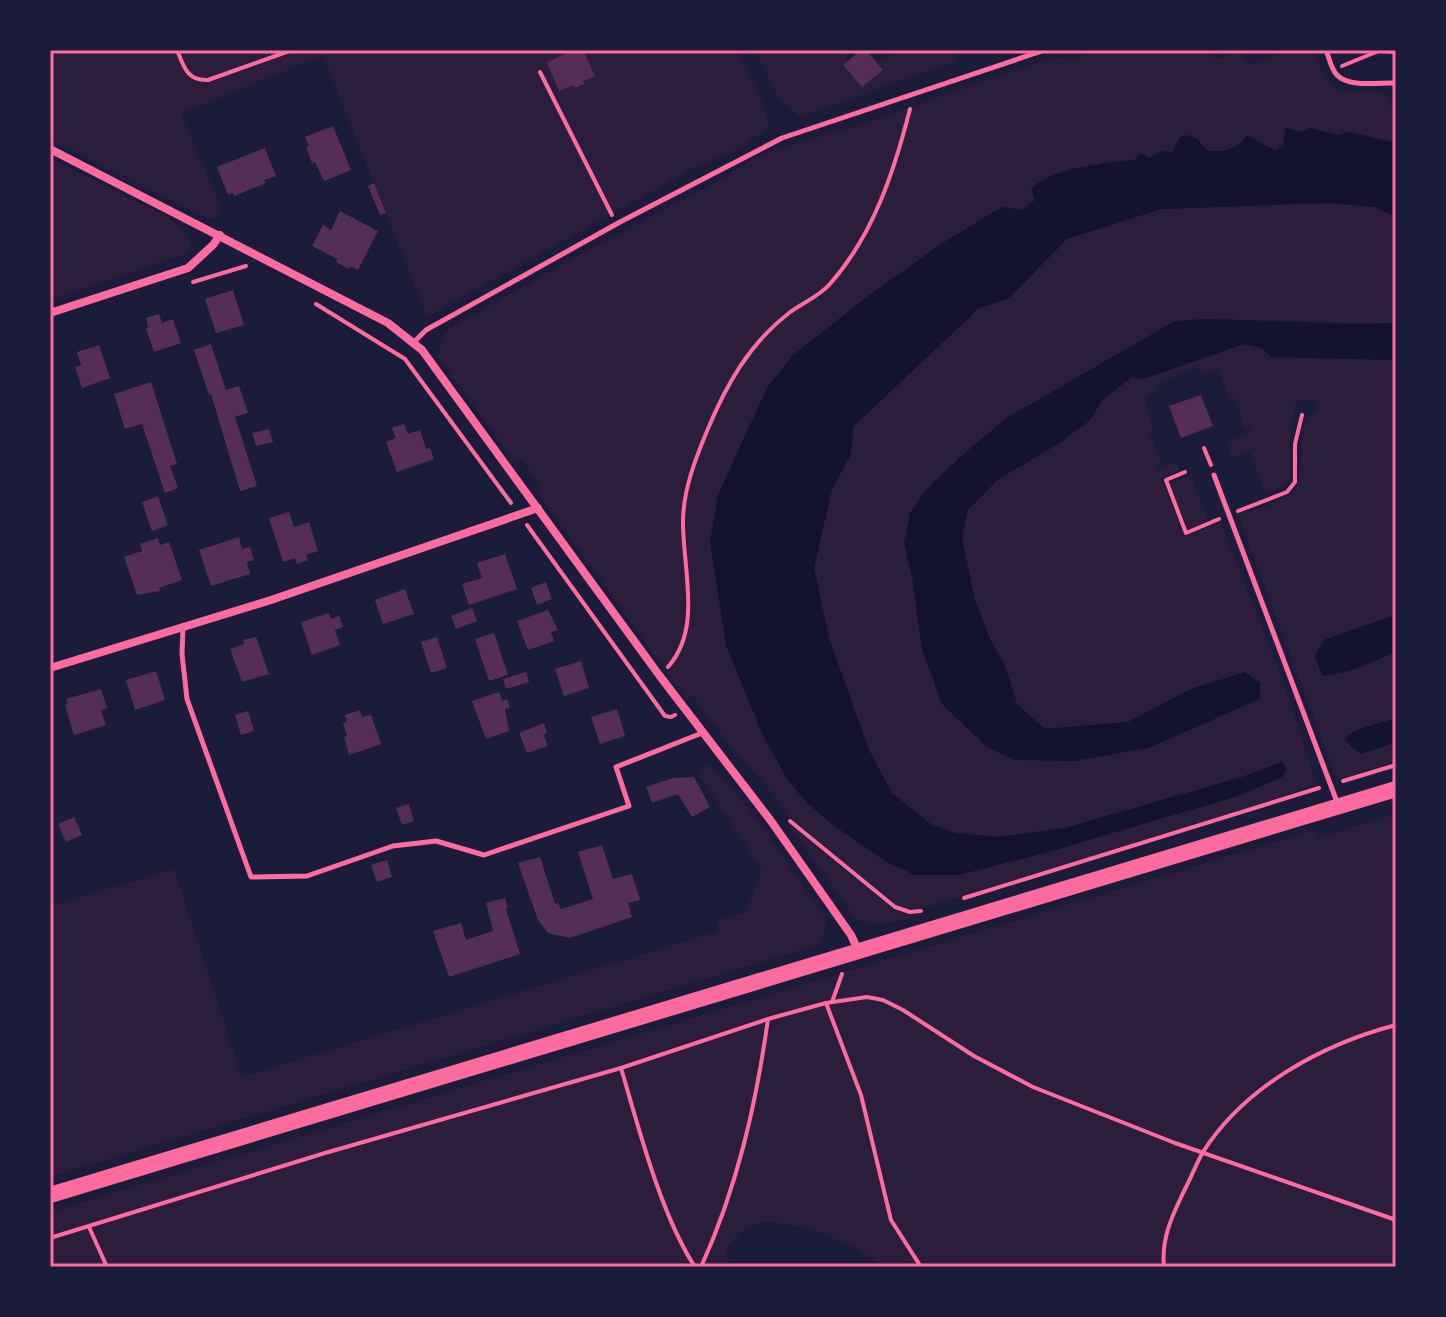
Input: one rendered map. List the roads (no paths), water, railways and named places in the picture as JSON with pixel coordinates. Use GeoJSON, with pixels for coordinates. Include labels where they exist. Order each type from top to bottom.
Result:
{"type":"FeatureCollection","features":[{"type":"Feature","properties":{"kind":"main road"},"geometry":{"type":"LineString","coordinates":[[50,1195],[1396,789]]}},
{"type":"Feature","properties":{"kind":"street"},"geometry":{"type":"LineString","coordinates":[[50,149],[388,323],[414,342],[445,379],[659,675],[793,851],[858,950]]}},
{"type":"Feature","properties":{"kind":"street"},"geometry":{"type":"LineString","coordinates":[[50,313],[188,268],[220,235]]}},
{"type":"Feature","properties":{"kind":"street"},"geometry":{"type":"LineString","coordinates":[[50,668],[271,600],[538,508]]}},
{"type":"Feature","properties":{"kind":"lane"},"geometry":{"type":"LineString","coordinates":[[414,342],[426,330],[617,224],[782,138],[1045,50]]}},
{"type":"Feature","properties":{"kind":"lane"},"geometry":{"type":"LineString","coordinates":[[1326,50],[1336,75],[1351,82],[1396,83]]}},
{"type":"Feature","properties":{"kind":"lane"},"geometry":{"type":"LineString","coordinates":[[1214,475],[1338,806]]}},
{"type":"Feature","properties":{"kind":"lane"},"geometry":{"type":"LineString","coordinates":[[183,627],[182,654],[187,699],[251,877],[307,876],[393,846],[436,841],[484,855],[629,806],[616,767],[702,733]]}}]}
